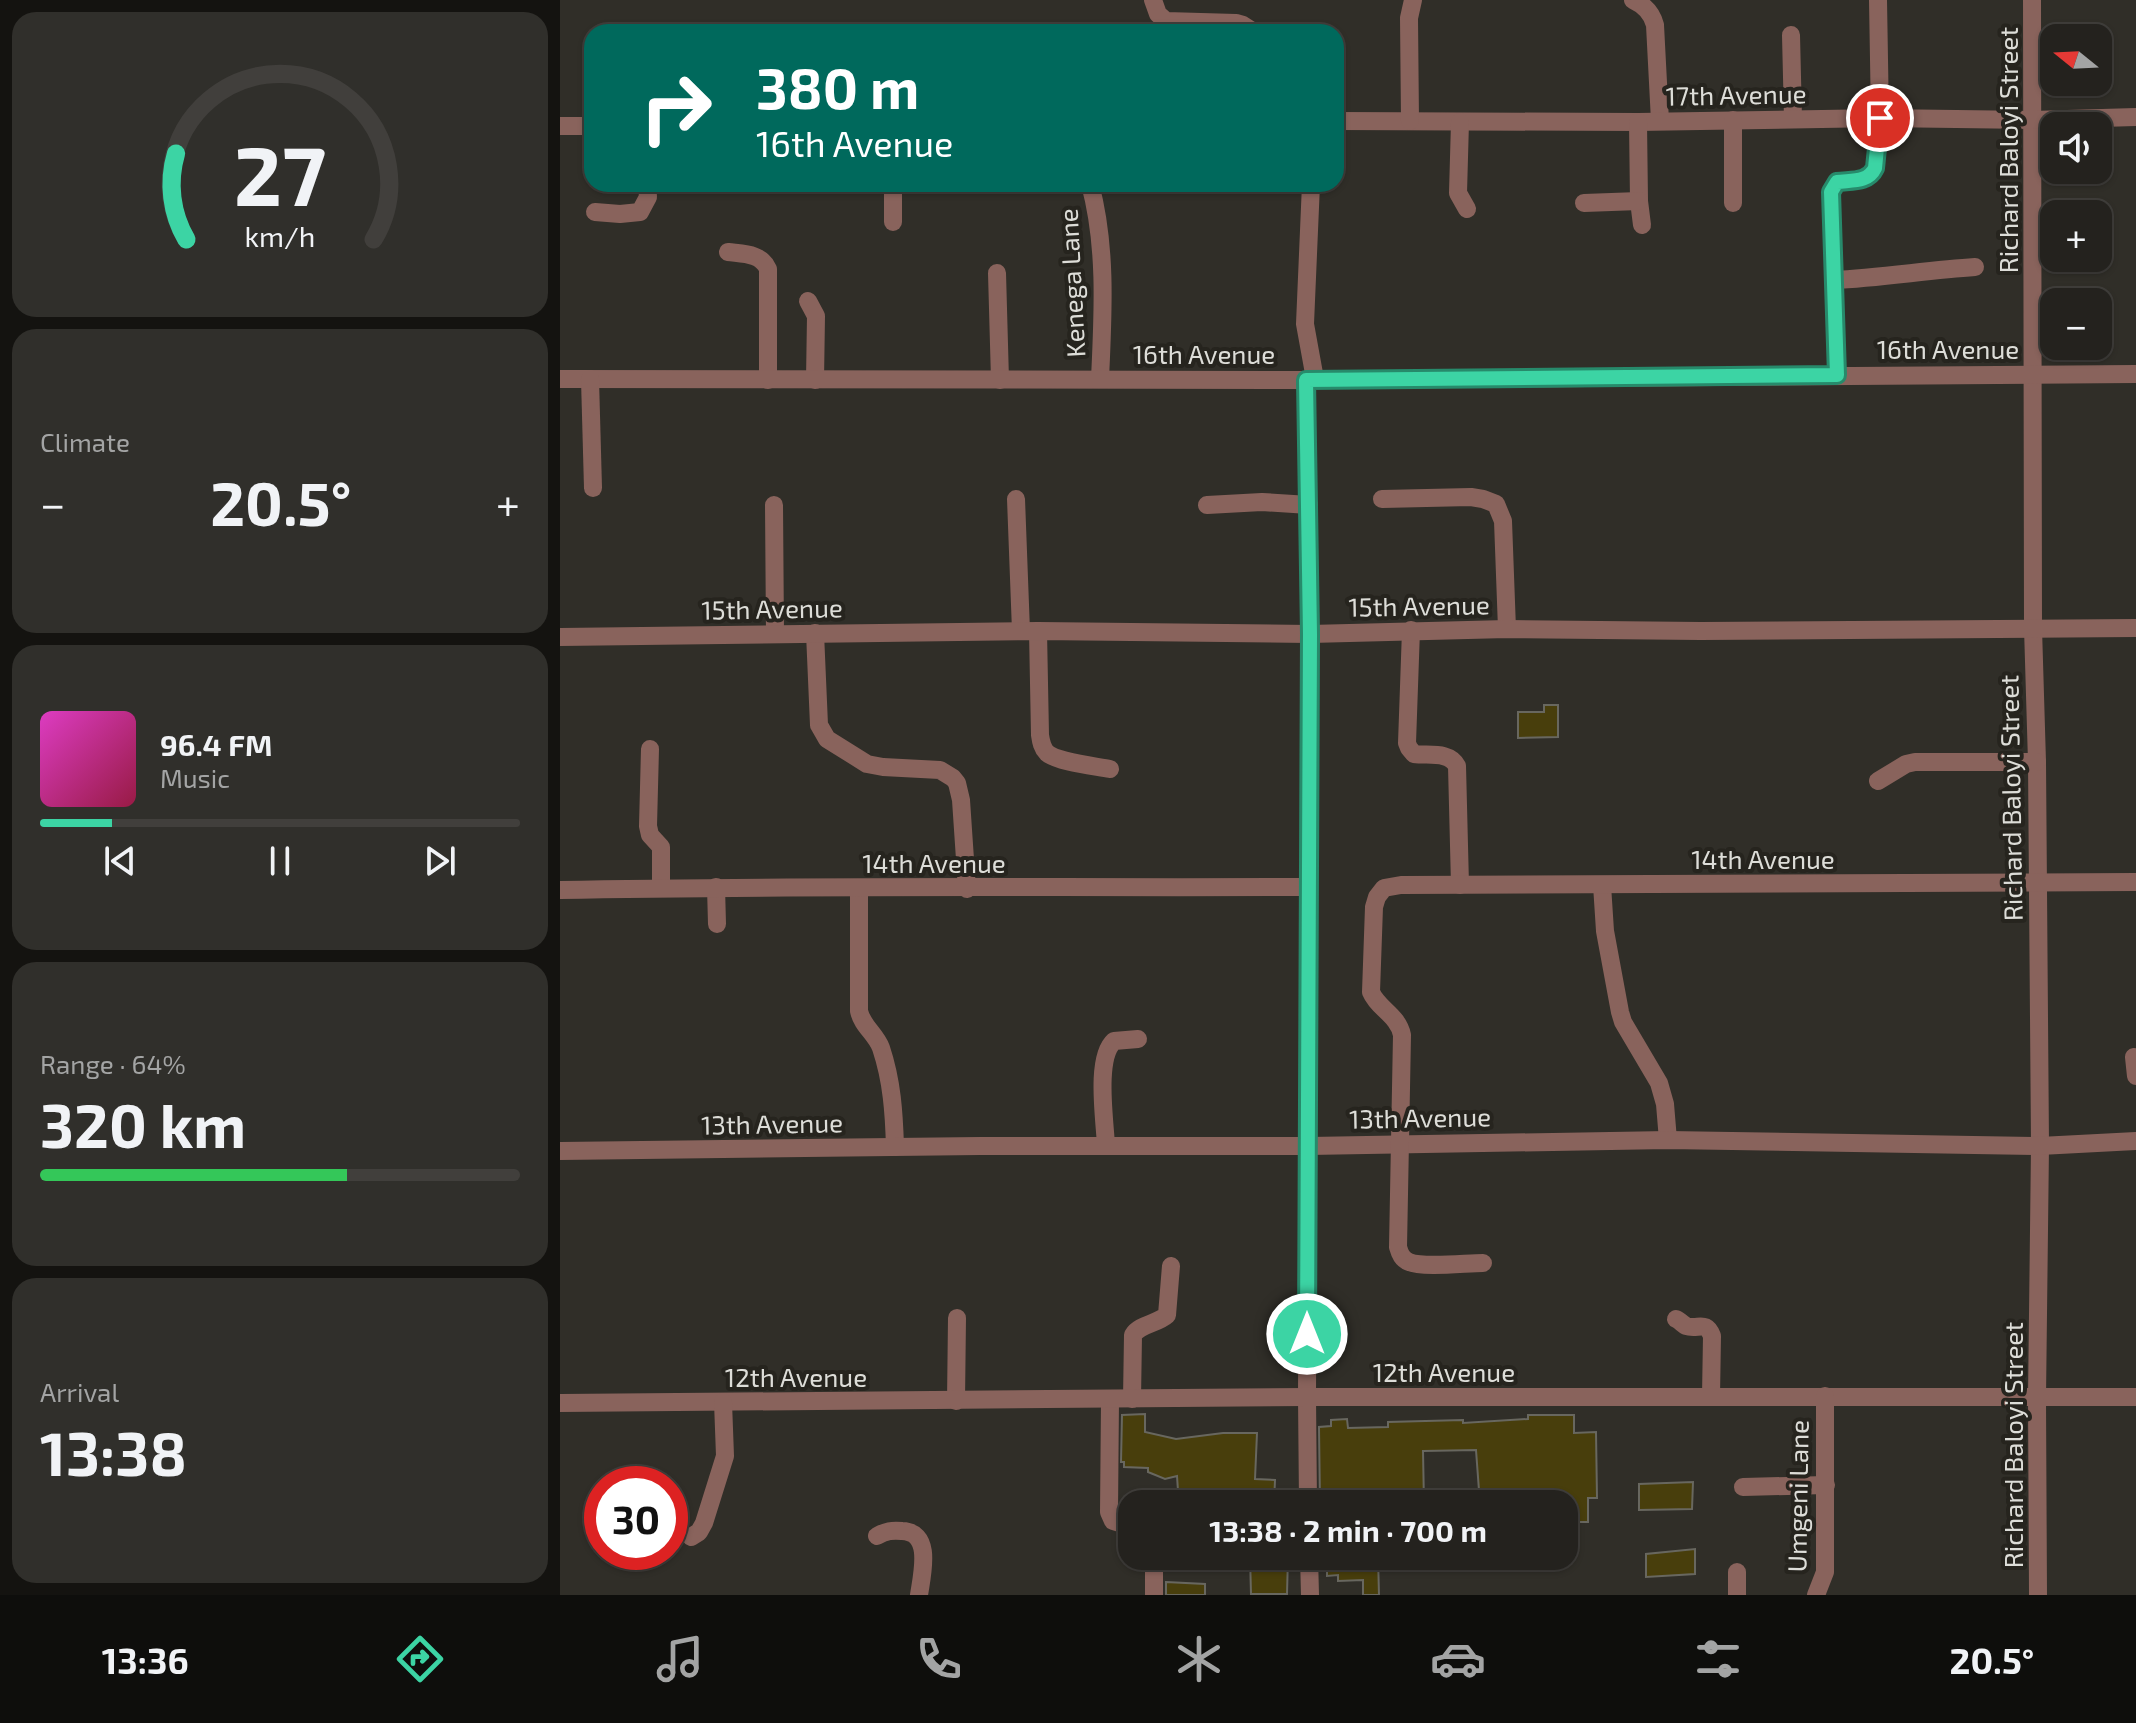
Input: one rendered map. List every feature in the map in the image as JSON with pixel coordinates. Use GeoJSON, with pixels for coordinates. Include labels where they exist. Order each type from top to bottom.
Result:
{"type":"FeatureCollection","features":[{"type":"Feature","properties":{"kind":"street"},"geometry":{"type":"LineString","coordinates":[[1153,0],[1158,14],[1166,21],[1239,24]]}},
{"type":"Feature","properties":{"kind":"street"},"geometry":{"type":"LineString","coordinates":[[1410,121],[1409,18],[1413,0]]}},
{"type":"Feature","properties":{"kind":"street"},"geometry":{"type":"LineString","coordinates":[[1633,0],[1642,4],[1655,25],[1660,121]]}},
{"type":"Feature","properties":{"kind":"street"},"geometry":{"type":"LineString","coordinates":[[1837,375],[1833,187],[1837,182],[1866,179],[1875,168],[1880,118],[1878,0]]}},
{"type":"Feature","properties":{"kind":"street","name":"Richard Baloyi Street"},"geometry":{"type":"LineString","coordinates":[[2032,0],[2033,628],[2040,1146],[2038,1595]]}},
{"type":"Feature","properties":{"kind":"street"},"geometry":{"type":"LineString","coordinates":[[1791,35],[1793,119]]}},
{"type":"Feature","properties":{"kind":"street","name":"17th Avenue"},"geometry":{"type":"LineString","coordinates":[[1344,121],[1638,122],[2136,117]]}},
{"type":"Feature","properties":{"kind":"street"},"geometry":{"type":"LineString","coordinates":[[1733,120],[1733,203]]}},
{"type":"Feature","properties":{"kind":"street"},"geometry":{"type":"LineString","coordinates":[[1460,122],[1458,193],[1467,209]]}},
{"type":"Feature","properties":{"kind":"street"},"geometry":{"type":"LineString","coordinates":[[1638,122],[1642,225]]}},
{"type":"Feature","properties":{"kind":"street"},"geometry":{"type":"LineString","coordinates":[[560,126],[584,126]]}},
{"type":"Feature","properties":{"kind":"street"},"geometry":{"type":"LineString","coordinates":[[595,212],[640,212],[648,192]]}},
{"type":"Feature","properties":{"kind":"street"},"geometry":{"type":"LineString","coordinates":[[893,192],[893,222]]}},
{"type":"Feature","properties":{"kind":"street","name":"Kenega Lane"},"geometry":{"type":"LineString","coordinates":[[1092,192],[1099,232],[1102,278],[1100,379]]}},
{"type":"Feature","properties":{"kind":"street"},"geometry":{"type":"LineString","coordinates":[[1308,1490],[1310,380],[1305,324],[1311,192]]}},
{"type":"Feature","properties":{"kind":"street"},"geometry":{"type":"LineString","coordinates":[[1584,203],[1639,201]]}},
{"type":"Feature","properties":{"kind":"street"},"geometry":{"type":"LineString","coordinates":[[728,252],[759,258],[768,269],[768,380]]}},
{"type":"Feature","properties":{"kind":"street"},"geometry":{"type":"LineString","coordinates":[[1833,280],[1975,267]]}},
{"type":"Feature","properties":{"kind":"street"},"geometry":{"type":"LineString","coordinates":[[997,273],[1000,380]]}},
{"type":"Feature","properties":{"kind":"street"},"geometry":{"type":"LineString","coordinates":[[808,301],[816,316],[815,380]]}},
{"type":"Feature","properties":{"kind":"street","name":"16th Avenue"},"geometry":{"type":"LineString","coordinates":[[560,379],[1310,380],[2136,374]]}},
{"type":"Feature","properties":{"kind":"street"},"geometry":{"type":"LineString","coordinates":[[590,379],[593,488]]}},
{"type":"Feature","properties":{"kind":"street"},"geometry":{"type":"LineString","coordinates":[[1382,499],[1471,497],[1496,504],[1503,521],[1507,629]]}},
{"type":"Feature","properties":{"kind":"street"},"geometry":{"type":"LineString","coordinates":[[1016,499],[1042,745],[1047,753],[1057,758],[1110,769]]}},
{"type":"Feature","properties":{"kind":"street"},"geometry":{"type":"LineString","coordinates":[[1207,505],[1262,502],[1309,505]]}},
{"type":"Feature","properties":{"kind":"street"},"geometry":{"type":"LineString","coordinates":[[774,505],[775,634]]}},
{"type":"Feature","properties":{"kind":"street","name":"15th Avenue"},"geometry":{"type":"LineString","coordinates":[[560,637],[1030,631],[1310,634],[1507,629],[2136,628]]}},
{"type":"Feature","properties":{"kind":"street"},"geometry":{"type":"LineString","coordinates":[[1411,630],[1407,743],[1414,754],[1446,756],[1454,760],[1457,766],[1460,885]]}},
{"type":"Feature","properties":{"kind":"street"},"geometry":{"type":"LineString","coordinates":[[815,633],[819,725],[827,739],[867,764],[940,770],[957,783],[967,889]]}},
{"type":"Feature","properties":{"kind":"street"},"geometry":{"type":"LineString","coordinates":[[650,749],[648,826],[650,835],[661,847],[661,888]]}},
{"type":"Feature","properties":{"kind":"street"},"geometry":{"type":"LineString","coordinates":[[1878,781],[1915,762],[2037,762]]}},
{"type":"Feature","properties":{"kind":"street","name":"14th Avenue"},"geometry":{"type":"LineString","coordinates":[[1399,1143],[1400,1027],[1392,1015],[1377,1003],[1371,989],[1374,907],[1380,892],[1389,886],[2136,882]]}},
{"type":"Feature","properties":{"kind":"street"},"geometry":{"type":"LineString","coordinates":[[1602,885],[1605,931],[1622,1017],[1659,1083],[1665,1104],[1668,1140]]}},
{"type":"Feature","properties":{"kind":"street"},"geometry":{"type":"LineString","coordinates":[[716,887],[717,924]]}},
{"type":"Feature","properties":{"kind":"street","name":"14th Avenue"},"geometry":{"type":"LineString","coordinates":[[560,890],[1308,887]]}},
{"type":"Feature","properties":{"kind":"street"},"geometry":{"type":"LineString","coordinates":[[859,888],[859,1011],[863,1024],[881,1048],[894,1100],[895,1147]]}},
{"type":"Feature","properties":{"kind":"street"},"geometry":{"type":"LineString","coordinates":[[1106,1146],[1103,1070],[1106,1051],[1114,1041],[1138,1039]]}},
{"type":"Feature","properties":{"kind":"street","name":"13th Avenue"},"geometry":{"type":"LineString","coordinates":[[560,1151],[1309,1146],[1668,1140],[2040,1146],[2136,1141]]}},
{"type":"Feature","properties":{"kind":"street"},"geometry":{"type":"LineString","coordinates":[[1399,1143],[1400,1254],[1405,1260],[1419,1264],[1483,1263]]}},
{"type":"Feature","properties":{"kind":"street"},"geometry":{"type":"LineString","coordinates":[[1132,1399],[1133,1335],[1135,1331],[1167,1315],[1171,1266]]}},
{"type":"Feature","properties":{"kind":"street"},"geometry":{"type":"LineString","coordinates":[[956,1401],[957,1318]]}},
{"type":"Feature","properties":{"kind":"street"},"geometry":{"type":"LineString","coordinates":[[1676,1319],[1685,1326],[1705,1327],[1710,1331],[1711,1396]]}},
{"type":"Feature","properties":{"kind":"street","name":"Umgeni Lane"},"geometry":{"type":"LineString","coordinates":[[1816,1595],[1825,1572],[1825,1396]]}},
{"type":"Feature","properties":{"kind":"street","name":"12th Avenue"},"geometry":{"type":"LineString","coordinates":[[560,1403],[1307,1397],[2136,1397]]}},
{"type":"Feature","properties":{"kind":"street"},"geometry":{"type":"LineString","coordinates":[[1110,1400],[1109,1512],[1113,1521],[1118,1523]]}},
{"type":"Feature","properties":{"kind":"street"},"geometry":{"type":"LineString","coordinates":[[691,1537],[699,1532],[704,1523],[724,1460],[723,1402]]}},
{"type":"Feature","properties":{"kind":"street"},"geometry":{"type":"LineString","coordinates":[[1743,1487],[1826,1485]]}},
{"type":"Feature","properties":{"kind":"street"},"geometry":{"type":"LineString","coordinates":[[877,1536],[893,1530],[912,1532],[921,1541],[923,1559],[919,1595]]}},
{"type":"Feature","properties":{"kind":"street"},"geometry":{"type":"LineString","coordinates":[[1154,1570],[1154,1595]]}},
{"type":"Feature","properties":{"kind":"street"},"geometry":{"type":"LineString","coordinates":[[1309,1570],[1310,1595]]}},
{"type":"Feature","properties":{"kind":"street"},"geometry":{"type":"LineString","coordinates":[[1737,1572],[1737,1595]]}},
{"type":"Feature","properties":{"kind":"building"},"geometry":{"type":"Polygon","coordinates":[[[1544,705],[1558,705],[1558,737],[1518,738],[1518,712],[1544,712],[1544,705]]]}},
{"type":"Feature","properties":{"kind":"building"},"geometry":{"type":"Polygon","coordinates":[[[1145,1414],[1145,1432],[1176,1439],[1223,1433],[1257,1433],[1255,1479],[1275,1480],[1275,1490],[1178,1490],[1177,1476],[1165,1479],[1148,1472],[1148,1468],[1124,1467],[1124,1462],[1121,1462],[1122,1415],[1145,1414]]]}},
{"type":"Feature","properties":{"kind":"building"},"geometry":{"type":"Polygon","coordinates":[[[1528,1415],[1574,1415],[1574,1433],[1596,1432],[1597,1498],[1588,1498],[1588,1522],[1578,1522],[1578,1490],[1479,1490],[1476,1450],[1423,1451],[1424,1490],[1320,1490],[1319,1427],[1331,1426],[1331,1420],[1347,1419],[1348,1428],[1388,1427],[1388,1422],[1463,1420],[1463,1423],[1528,1419],[1528,1415]]]}},
{"type":"Feature","properties":{"kind":"building"},"geometry":{"type":"Polygon","coordinates":[[[1693,1482],[1692,1509],[1639,1510],[1639,1484],[1693,1482]]]}},
{"type":"Feature","properties":{"kind":"building"},"geometry":{"type":"Polygon","coordinates":[[[1695,1549],[1695,1574],[1646,1577],[1646,1554],[1695,1549]]]}},
{"type":"Feature","properties":{"kind":"building"},"geometry":{"type":"Polygon","coordinates":[[[1250,1570],[1288,1570],[1287,1594],[1251,1594],[1250,1570]]]}},
{"type":"Feature","properties":{"kind":"building"},"geometry":{"type":"Polygon","coordinates":[[[1327,1570],[1378,1570],[1379,1595],[1363,1595],[1363,1580],[1338,1581],[1338,1575],[1327,1576],[1327,1570]]]}},
{"type":"Feature","properties":{"kind":"building"},"geometry":{"type":"Polygon","coordinates":[[[1166,1582],[1205,1584],[1205,1595],[1166,1595],[1166,1582]]]}},
{"type":"Feature","properties":{"kind":"route"},"geometry":{"type":"LineString","coordinates":[[1307,1334],[1310,634],[1306,380],[1837,375],[1831,192],[1837,182],[1866,179],[1872,173],[1880,118]]}}]}
